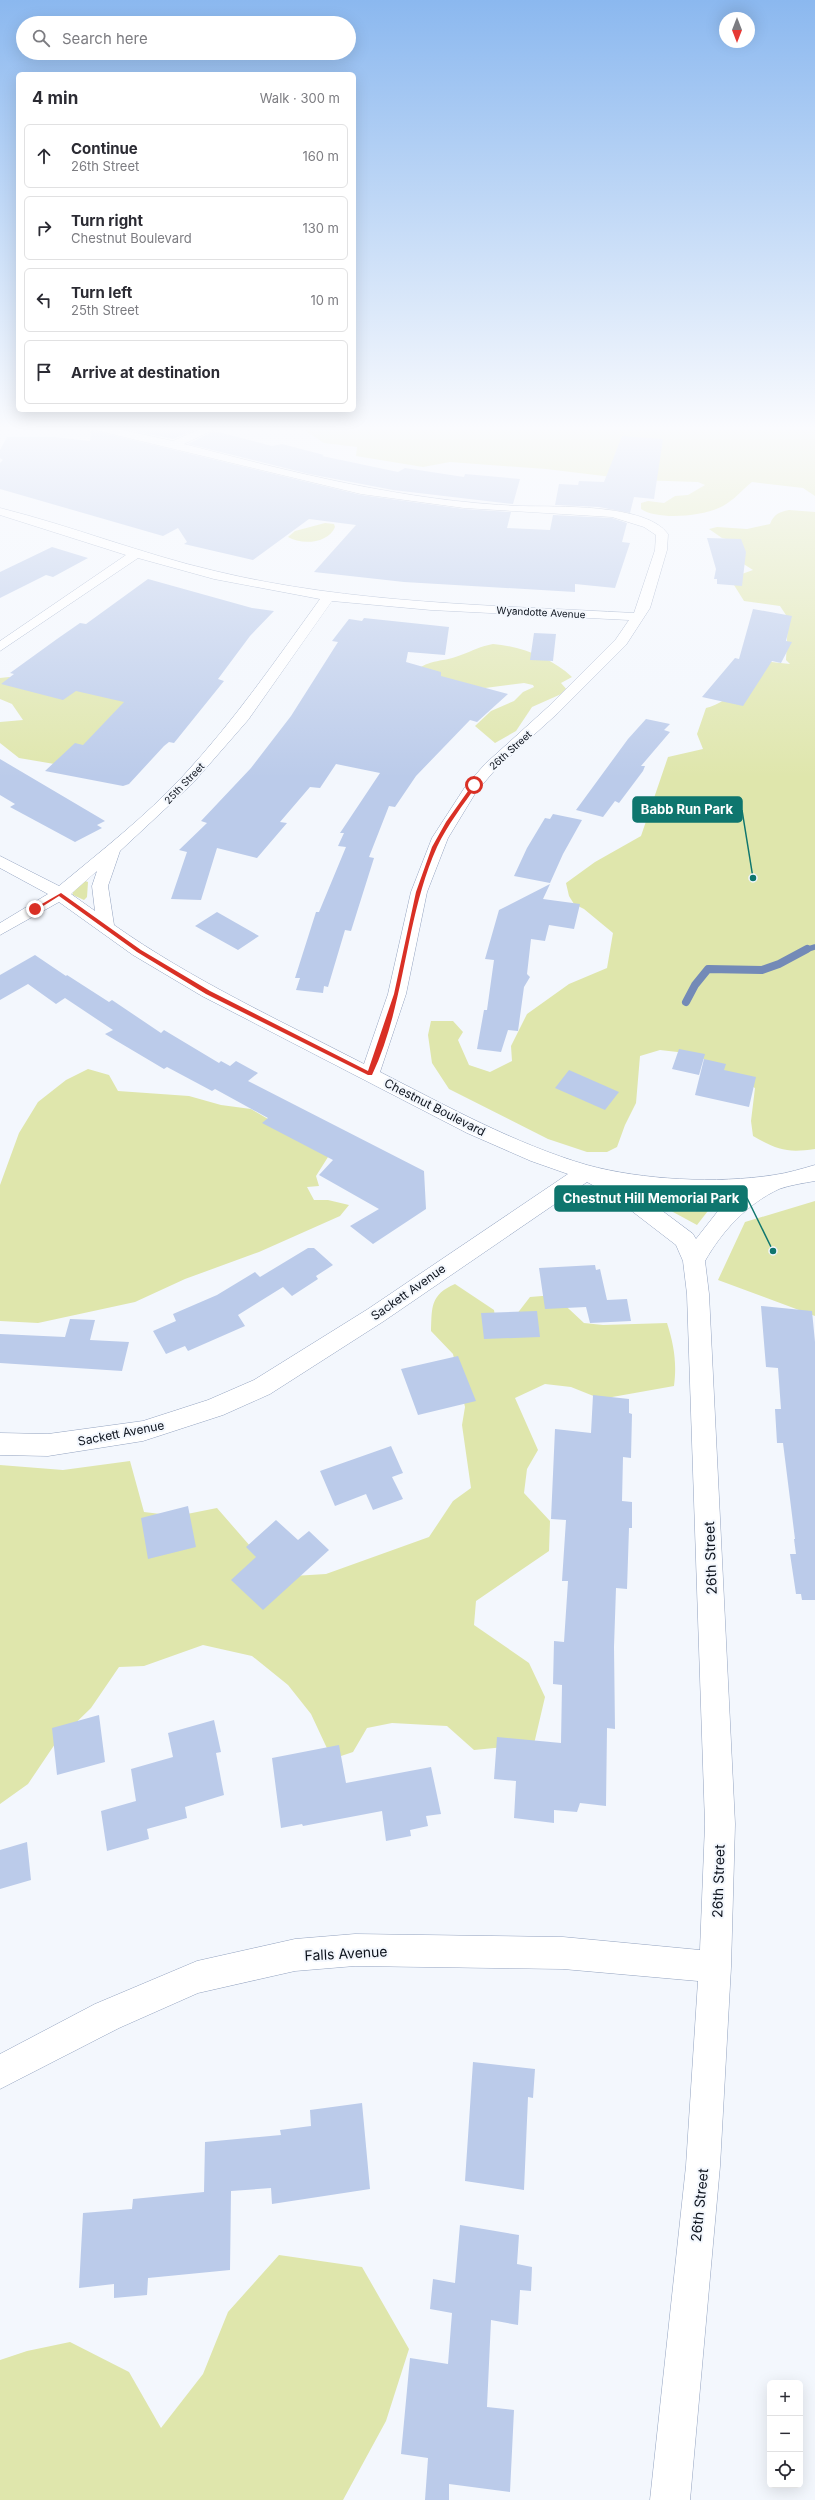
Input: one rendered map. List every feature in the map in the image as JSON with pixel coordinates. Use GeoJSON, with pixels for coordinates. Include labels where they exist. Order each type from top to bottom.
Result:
{"type":"FeatureCollection","features":[{"type":"Feature","properties":{"kind":"street","name":"Wyandotte Avenue"},"geometry":{"type":"LineString","coordinates":[[106,545],[136,554],[248,583],[328,598],[431,606],[638,617]]}},
{"type":"Feature","properties":{"kind":"street","name":"26th Street"},"geometry":{"type":"LineString","coordinates":[[370,1074],[397,994],[419,892],[435,847],[448,822],[470,790],[490,767],[553,710],[605,659],[638,617],[644,608],[662,545]]}},
{"type":"Feature","properties":{"kind":"street"},"geometry":{"type":"LineString","coordinates":[[0,647],[136,554]]}},
{"type":"Feature","properties":{"kind":"street","name":"25th Street"},"geometry":{"type":"LineString","coordinates":[[0,930],[60,894],[147,820],[188,780],[228,736],[328,598]]}},
{"type":"Feature","properties":{"kind":"street"},"geometry":{"type":"LineString","coordinates":[[106,928],[100,886],[113,849]]}},
{"type":"Feature","properties":{"kind":"street","name":"Chestnut Boulevard"},"geometry":{"type":"LineString","coordinates":[[0,861],[60,894],[139,951],[208,992],[474,1128],[538,1156],[586,1172]]}},
{"type":"Feature","properties":{"kind":"street","name":"26th Street"},"geometry":{"type":"LineString","coordinates":[[586,1172],[618,1189],[669,1226],[685,1240],[694,1261],[706,1453],[720,1824],[715,1966],[703,2166],[670,2500]]}},
{"type":"Feature","properties":{"kind":"street"},"geometry":{"type":"LineString","coordinates":[[586,1172],[619,1179],[694,1187],[774,1183],[815,1173]]}},
{"type":"Feature","properties":{"kind":"street","name":"Sackett Avenue"},"geometry":{"type":"LineString","coordinates":[[0,1444],[48,1445],[143,1431],[202,1413],[262,1387],[376,1315],[586,1172]]}},
{"type":"Feature","properties":{"kind":"street"},"geometry":{"type":"LineString","coordinates":[[694,1261],[709,1234],[727,1214],[774,1183]]}},
{"type":"Feature","properties":{"kind":"street","name":"Falls Avenue"},"geometry":{"type":"LineString","coordinates":[[0,2072],[106,2016],[197,1977],[295,1955],[355,1950],[564,1953],[715,1966]]}},
{"type":"Feature","properties":{"kind":"green space"},"geometry":{"type":"Polygon","coordinates":[[[741,545],[815,545],[815,1149],[797,1151],[782,1149],[753,1136],[751,1121],[755,1088],[695,1054],[660,1050],[640,1056],[636,1103],[625,1125],[617,1147],[607,1152],[587,1152],[548,1139],[449,1089],[432,1063],[428,1035],[431,1021],[453,1021],[463,1032],[458,1040],[469,1065],[490,1072],[512,1061],[511,1046],[527,1014],[569,984],[607,968],[613,933],[584,909],[574,904],[569,896],[566,883],[595,862],[641,836],[668,757],[703,749],[697,734],[706,708],[723,701],[737,689],[762,661],[790,664],[786,660],[788,618],[780,606],[744,601],[734,585],[739,575],[753,570],[742,563],[741,545]]]}},
{"type":"Feature","properties":{"kind":"green space"},"geometry":{"type":"Polygon","coordinates":[[[493,644],[514,647],[535,654],[555,664],[572,677],[561,683],[568,691],[532,707],[516,731],[495,743],[475,726],[491,711],[514,701],[523,692],[534,687],[533,685],[524,683],[485,688],[409,676],[416,670],[429,663],[453,658],[493,644]]]}},
{"type":"Feature","properties":{"kind":"green space"},"geometry":{"type":"Polygon","coordinates":[[[9,677],[32,685],[117,678],[125,706],[72,767],[19,758],[0,743],[0,722],[23,720],[12,704],[0,699],[0,678],[9,677]]]}},
{"type":"Feature","properties":{"kind":"green space"},"geometry":{"type":"Polygon","coordinates":[[[85,881],[88,882],[87,897],[84,900],[73,895],[72,891],[85,881]]]}},
{"type":"Feature","properties":{"kind":"green space"},"geometry":{"type":"Polygon","coordinates":[[[88,1069],[109,1075],[118,1091],[189,1096],[221,1105],[251,1109],[312,1145],[328,1157],[316,1176],[319,1186],[307,1187],[314,1200],[328,1200],[349,1205],[340,1216],[259,1252],[185,1279],[135,1302],[38,1323],[0,1321],[0,1185],[19,1133],[38,1102],[66,1080],[88,1069]]]}},
{"type":"Feature","properties":{"kind":"green space"},"geometry":{"type":"Polygon","coordinates":[[[815,1201],[815,1316],[718,1280],[745,1222],[815,1201]]]}},
{"type":"Feature","properties":{"kind":"green space"},"geometry":{"type":"Polygon","coordinates":[[[664,1202],[705,1205],[711,1207],[697,1225],[662,1206],[664,1202]]]}},
{"type":"Feature","properties":{"kind":"green space"},"geometry":{"type":"Polygon","coordinates":[[[455,1284],[494,1310],[496,1324],[513,1319],[530,1297],[554,1295],[584,1323],[603,1325],[667,1323],[673,1347],[675,1362],[674,1386],[601,1399],[571,1387],[545,1384],[515,1398],[538,1450],[527,1469],[524,1493],[550,1521],[549,1551],[476,1601],[474,1625],[529,1663],[545,1697],[534,1744],[474,1750],[447,1726],[392,1723],[367,1728],[353,1752],[332,1759],[311,1714],[288,1685],[252,1656],[203,1645],[144,1666],[119,1667],[91,1708],[57,1741],[28,1784],[0,1804],[0,1465],[63,1470],[130,1461],[144,1512],[177,1516],[217,1508],[277,1577],[326,1574],[429,1537],[453,1501],[471,1488],[462,1425],[465,1407],[453,1354],[431,1331],[432,1308],[437,1297],[447,1288],[455,1284]]]}},
{"type":"Feature","properties":{"kind":"green space"},"geometry":{"type":"Polygon","coordinates":[[[279,2255],[362,2267],[409,2349],[386,2421],[343,2500],[0,2500],[0,2360],[27,2351],[70,2342],[129,2372],[161,2428],[203,2374],[228,2312],[279,2255]]]}},
{"type":"Feature","properties":{"kind":"building"},"geometry":{"type":"Polygon","coordinates":[[[187,545],[274,545],[253,560],[187,545]]]}},
{"type":"Feature","properties":{"kind":"building"},"geometry":{"type":"Polygon","coordinates":[[[338,545],[629,545],[615,588],[575,584],[575,592],[404,582],[314,572],[338,545]]]}},
{"type":"Feature","properties":{"kind":"building"},"geometry":{"type":"Polygon","coordinates":[[[709,545],[743,545],[746,552],[742,586],[717,584],[717,579],[714,579],[716,569],[709,545]]]}},
{"type":"Feature","properties":{"kind":"building"},"geometry":{"type":"Polygon","coordinates":[[[52,547],[88,558],[53,577],[46,575],[0,598],[0,572],[52,547]]]}},
{"type":"Feature","properties":{"kind":"building"},"geometry":{"type":"Polygon","coordinates":[[[148,579],[252,608],[274,611],[250,636],[218,679],[224,681],[174,743],[169,742],[164,746],[129,784],[123,786],[45,771],[75,743],[83,745],[124,702],[76,691],[63,700],[1,684],[14,674],[10,673],[57,639],[80,623],[86,624],[148,579]]]}},
{"type":"Feature","properties":{"kind":"building"},"geometry":{"type":"Polygon","coordinates":[[[753,609],[792,616],[786,641],[792,642],[781,663],[772,661],[743,706],[702,697],[735,658],[739,659],[753,609]]]}},
{"type":"Feature","properties":{"kind":"building"},"geometry":{"type":"Polygon","coordinates":[[[364,618],[449,627],[445,655],[408,652],[406,662],[441,672],[441,676],[508,694],[477,722],[470,720],[416,776],[395,807],[389,806],[369,857],[374,858],[351,931],[345,930],[328,987],[324,986],[323,993],[296,990],[300,978],[295,978],[316,912],[319,912],[346,847],[338,846],[344,833],[340,833],[380,773],[336,764],[320,788],[310,787],[280,822],[287,823],[257,858],[217,848],[201,900],[171,899],[187,852],[179,850],[207,823],[201,821],[251,768],[291,716],[338,642],[332,641],[349,619],[362,621],[364,618]]]}},
{"type":"Feature","properties":{"kind":"building"},"geometry":{"type":"Polygon","coordinates":[[[534,633],[556,634],[553,661],[530,660],[534,633]]]}},
{"type":"Feature","properties":{"kind":"building"},"geometry":{"type":"Polygon","coordinates":[[[646,719],[670,724],[664,730],[670,732],[641,766],[645,766],[643,771],[619,803],[615,801],[603,817],[576,810],[628,739],[646,719]]]}},
{"type":"Feature","properties":{"kind":"building"},"geometry":{"type":"Polygon","coordinates":[[[0,759],[105,821],[97,825],[102,828],[75,842],[10,807],[15,804],[0,795],[0,759]]]}},
{"type":"Feature","properties":{"kind":"building"},"geometry":{"type":"Polygon","coordinates":[[[553,814],[582,820],[563,854],[550,883],[514,876],[527,848],[545,818],[550,819],[553,814]]]}},
{"type":"Feature","properties":{"kind":"building"},"geometry":{"type":"Polygon","coordinates":[[[550,884],[543,899],[580,904],[574,929],[549,925],[545,941],[531,939],[527,974],[530,977],[524,987],[518,1031],[508,1030],[501,1052],[477,1049],[484,1010],[487,1010],[494,960],[485,959],[499,910],[550,884]]]}},
{"type":"Feature","properties":{"kind":"building"},"geometry":{"type":"Polygon","coordinates":[[[217,912],[259,936],[238,950],[195,926],[217,912]]]}},
{"type":"Feature","properties":{"kind":"building"},"geometry":{"type":"Polygon","coordinates":[[[35,955],[109,1002],[112,1000],[161,1033],[164,1030],[219,1063],[221,1061],[230,1066],[236,1061],[258,1073],[248,1081],[424,1171],[426,1209],[373,1244],[350,1226],[379,1209],[319,1175],[333,1160],[262,1123],[268,1118],[215,1089],[212,1091],[167,1067],[164,1069],[105,1034],[113,1030],[65,998],[56,1004],[28,984],[0,1000],[0,975],[35,955]]]}},
{"type":"Feature","properties":{"kind":"building"},"geometry":{"type":"Polygon","coordinates":[[[679,1049],[705,1054],[699,1075],[672,1069],[679,1049]]]}},
{"type":"Feature","properties":{"kind":"building"},"geometry":{"type":"Polygon","coordinates":[[[704,1059],[726,1064],[724,1070],[756,1077],[749,1107],[695,1095],[704,1059]]]}},
{"type":"Feature","properties":{"kind":"building"},"geometry":{"type":"Polygon","coordinates":[[[569,1070],[619,1092],[605,1110],[555,1088],[569,1070]]]}},
{"type":"Feature","properties":{"kind":"building"},"geometry":{"type":"Polygon","coordinates":[[[308,1248],[314,1248],[333,1265],[316,1276],[318,1279],[292,1296],[283,1287],[238,1315],[245,1326],[188,1351],[185,1346],[166,1354],[153,1331],[176,1321],[173,1314],[217,1295],[255,1272],[260,1277],[308,1248]]]}},
{"type":"Feature","properties":{"kind":"building"},"geometry":{"type":"Polygon","coordinates":[[[595,1265],[596,1270],[600,1269],[607,1300],[627,1299],[631,1321],[590,1323],[586,1307],[545,1309],[539,1268],[595,1265]]]}},
{"type":"Feature","properties":{"kind":"building"},"geometry":{"type":"Polygon","coordinates":[[[761,1306],[812,1311],[815,1342],[815,1600],[802,1600],[801,1594],[796,1594],[790,1554],[796,1554],[795,1539],[783,1443],[777,1443],[775,1409],[781,1409],[778,1368],[766,1367],[761,1306]]]}},
{"type":"Feature","properties":{"kind":"building"},"geometry":{"type":"Polygon","coordinates":[[[537,1311],[540,1337],[484,1339],[481,1313],[537,1311]]]}},
{"type":"Feature","properties":{"kind":"building"},"geometry":{"type":"Polygon","coordinates":[[[70,1319],[95,1320],[90,1340],[129,1342],[122,1371],[0,1363],[0,1334],[65,1337],[70,1319]]]}},
{"type":"Feature","properties":{"kind":"building"},"geometry":{"type":"Polygon","coordinates":[[[458,1356],[476,1401],[418,1415],[401,1369],[458,1356]]]}},
{"type":"Feature","properties":{"kind":"building"},"geometry":{"type":"Polygon","coordinates":[[[593,1395],[629,1399],[629,1413],[632,1414],[631,1458],[623,1457],[622,1501],[632,1502],[632,1528],[629,1528],[627,1589],[616,1588],[614,1647],[615,1729],[607,1728],[606,1806],[580,1803],[577,1812],[554,1810],[554,1823],[514,1818],[516,1781],[494,1779],[497,1737],[561,1743],[562,1685],[553,1684],[554,1641],[564,1642],[568,1581],[562,1581],[566,1520],[551,1519],[555,1429],[591,1433],[593,1395]]]}},
{"type":"Feature","properties":{"kind":"building"},"geometry":{"type":"Polygon","coordinates":[[[391,1446],[403,1473],[392,1477],[403,1499],[373,1510],[366,1494],[335,1506],[320,1471],[391,1446]]]}},
{"type":"Feature","properties":{"kind":"building"},"geometry":{"type":"Polygon","coordinates":[[[188,1506],[196,1547],[148,1559],[141,1518],[188,1506]]]}},
{"type":"Feature","properties":{"kind":"building"},"geometry":{"type":"Polygon","coordinates":[[[276,1520],[298,1540],[309,1531],[329,1550],[263,1610],[231,1580],[256,1557],[246,1547],[276,1520]]]}},
{"type":"Feature","properties":{"kind":"building"},"geometry":{"type":"Polygon","coordinates":[[[99,1715],[105,1762],[57,1775],[52,1728],[99,1715]]]}},
{"type":"Feature","properties":{"kind":"building"},"geometry":{"type":"Polygon","coordinates":[[[214,1720],[221,1752],[216,1753],[224,1795],[185,1807],[187,1818],[147,1829],[149,1839],[107,1851],[101,1811],[136,1801],[131,1769],[173,1757],[168,1733],[214,1720]]]}},
{"type":"Feature","properties":{"kind":"building"},"geometry":{"type":"Polygon","coordinates":[[[339,1745],[346,1783],[431,1767],[441,1814],[426,1816],[428,1826],[410,1830],[411,1836],[386,1841],[382,1811],[303,1826],[302,1824],[281,1828],[272,1758],[339,1745]]]}},
{"type":"Feature","properties":{"kind":"building"},"geometry":{"type":"Polygon","coordinates":[[[27,1842],[31,1880],[0,1889],[0,1850],[27,1842]]]}},
{"type":"Feature","properties":{"kind":"building"},"geometry":{"type":"Polygon","coordinates":[[[473,2062],[535,2069],[533,2098],[528,2097],[524,2190],[465,2181],[473,2062]]]}},
{"type":"Feature","properties":{"kind":"building"},"geometry":{"type":"Polygon","coordinates":[[[362,2103],[370,2189],[272,2204],[271,2188],[231,2191],[230,2270],[148,2278],[147,2295],[114,2298],[114,2284],[79,2288],[83,2213],[132,2209],[133,2199],[204,2192],[205,2142],[281,2135],[280,2130],[311,2126],[310,2110],[362,2103]]]}},
{"type":"Feature","properties":{"kind":"building"},"geometry":{"type":"Polygon","coordinates":[[[460,2225],[519,2235],[517,2264],[532,2267],[531,2291],[520,2290],[518,2325],[491,2320],[487,2407],[514,2410],[510,2492],[449,2484],[449,2500],[425,2500],[428,2458],[401,2454],[410,2358],[448,2364],[452,2313],[430,2309],[433,2279],[455,2283],[460,2225]]]}},
{"type":"Feature","properties":{"kind":"waterway"},"geometry":{"type":"LineString","coordinates":[[805,950],[815,947]]}},
{"type":"Feature","properties":{"kind":"waterway"},"geometry":{"type":"LineString","coordinates":[[686,1002],[695,985],[708,969],[762,970],[779,964],[805,950]]}},
{"type":"Feature","properties":{"kind":"place","name":"Babb Run Park"},"geometry":{"type":"Point","coordinates":[753,878]}},
{"type":"Feature","properties":{"kind":"place","name":"Chestnut Hill Memorial Park"},"geometry":{"type":"Point","coordinates":[773,1251]}},
{"type":"Feature","properties":{"kind":"route"},"geometry":{"type":"LineString","coordinates":[[35,909],[60,894],[139,951],[208,992],[280,1030],[370,1074],[397,994],[419,892],[435,847],[448,822],[474,785]]}}]}
